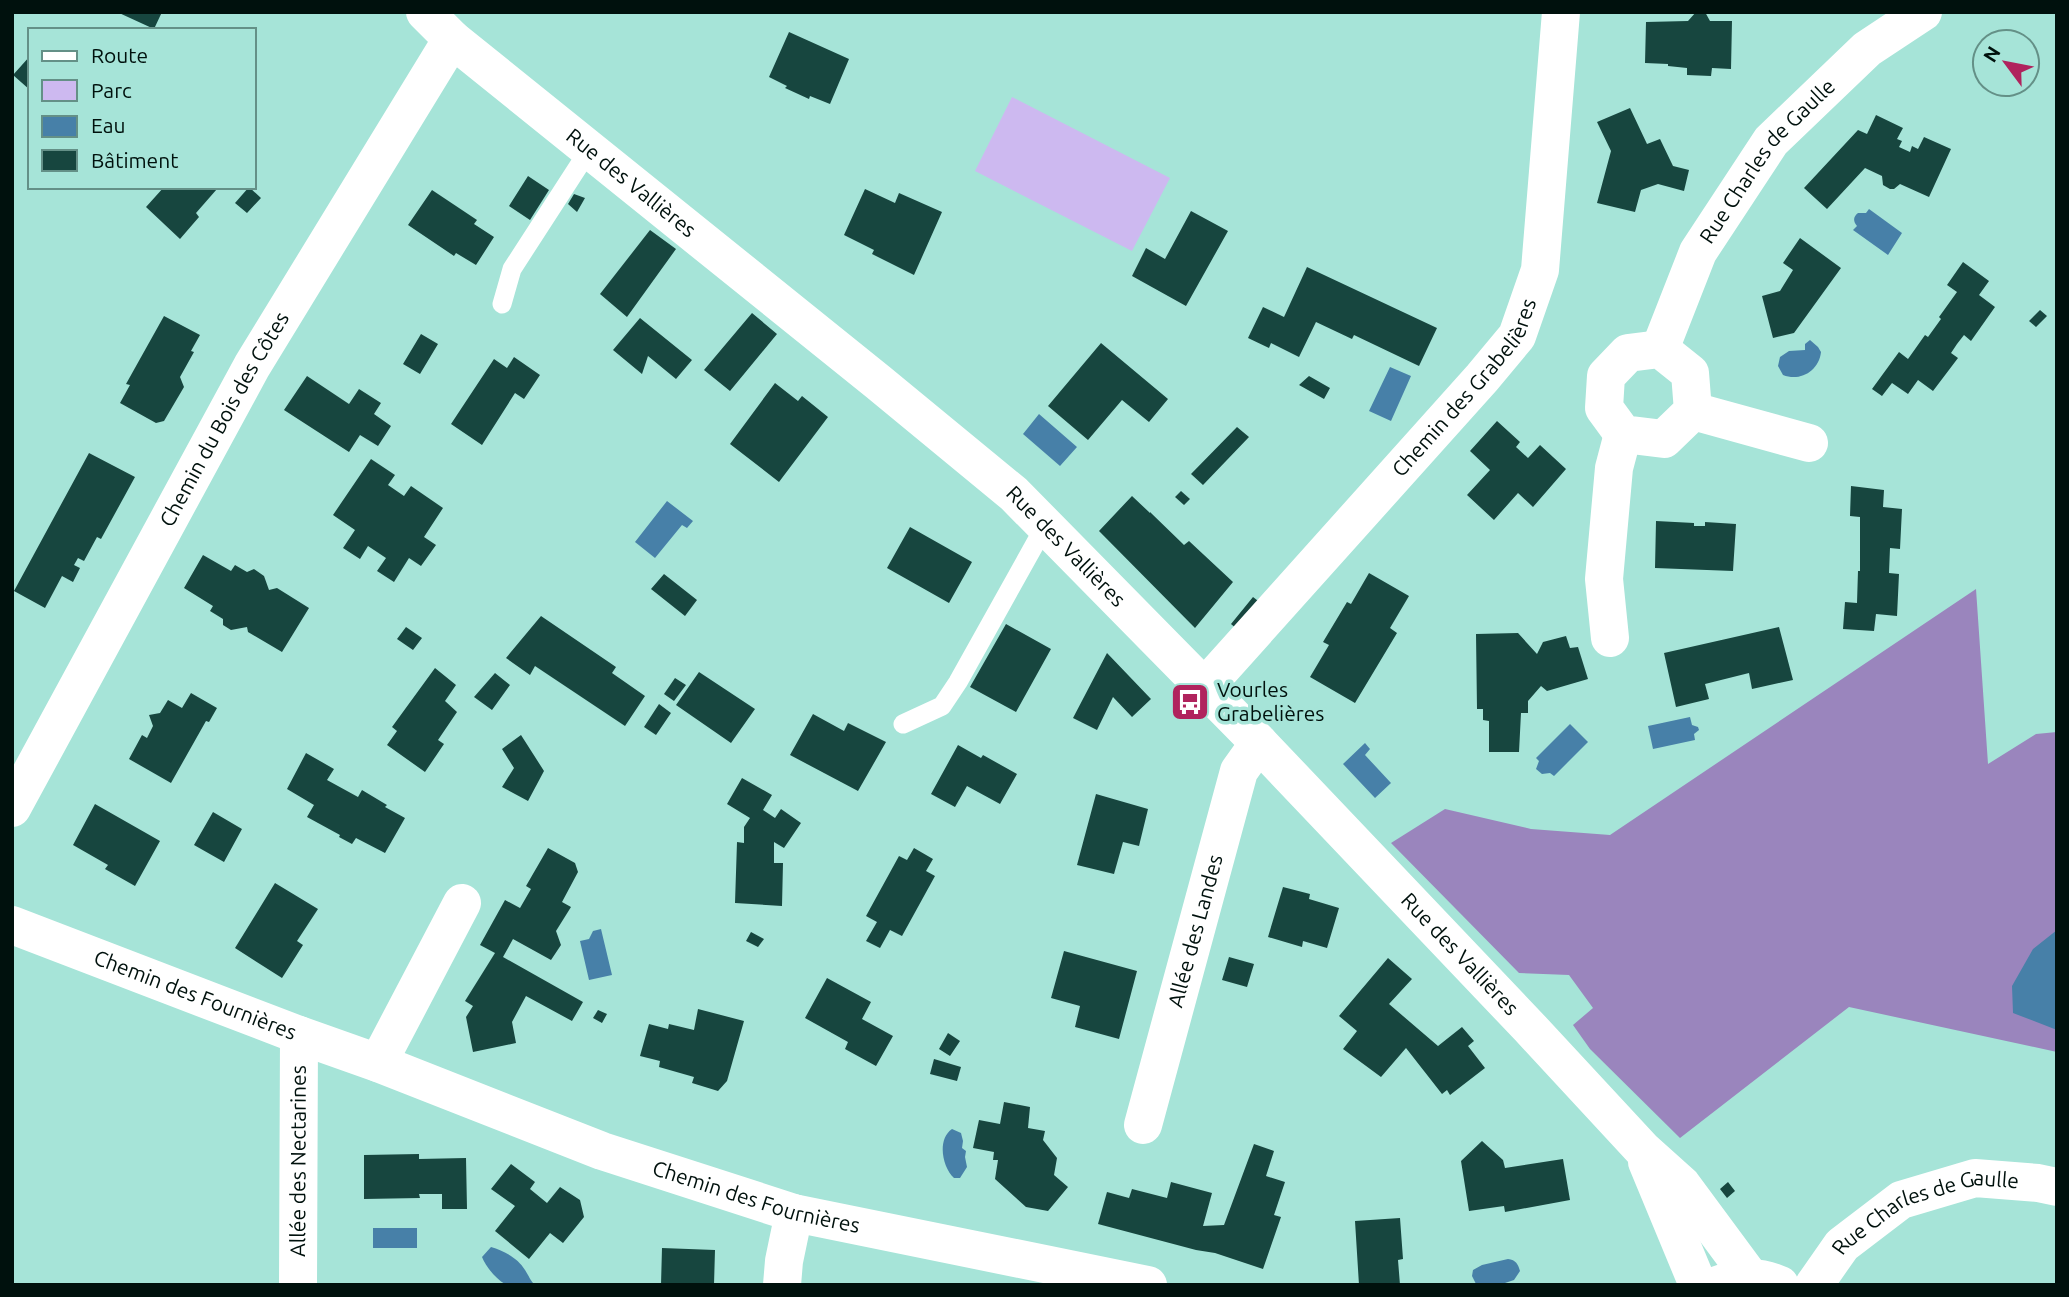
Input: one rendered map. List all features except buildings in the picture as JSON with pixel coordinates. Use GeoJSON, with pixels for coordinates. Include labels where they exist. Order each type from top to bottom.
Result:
{"type":"FeatureCollection","features":[{"type":"Feature","properties":{"kind":"street","name":"Chemin des Grabelières"},"geometry":{"type":"LineString","coordinates":[[1204,688],[1482,378],[1517,335],[1540,270],[1561,12]]}},
{"type":"Feature","properties":{"kind":"street","name":"Rue Charles de Gaulle"},"geometry":{"type":"LineString","coordinates":[[1660,349],[1698,253],[1771,141],[1867,49],[1923,12]]}},
{"type":"Feature","properties":{"kind":"street","name":"Rue des Vallières"},"geometry":{"type":"LineString","coordinates":[[442,23],[589,150],[1014,494],[1259,743],[1643,1150],[1682,1185],[1749,1282]]}},
{"type":"Feature","properties":{"kind":"street","name":"Chemin du Bois des Côtes"},"geometry":{"type":"LineString","coordinates":[[12,808],[442,23]]}},
{"type":"Feature","properties":{"kind":"street"},"geometry":{"type":"LineString","coordinates":[[1660,349],[1690,373],[1693,411],[1664,439],[1623,434],[1604,408],[1606,376],[1628,353],[1660,349]]}},
{"type":"Feature","properties":{"kind":"street"},"geometry":{"type":"LineString","coordinates":[[1693,411],[1809,443]]}},
{"type":"Feature","properties":{"kind":"street"},"geometry":{"type":"LineString","coordinates":[[1610,638],[1604,579],[1614,468],[1623,434]]}},
{"type":"Feature","properties":{"kind":"street","name":"Allée des Landes"},"geometry":{"type":"LineString","coordinates":[[1143,1125],[1239,771],[1259,743]]}},
{"type":"Feature","properties":{"kind":"street"},"geometry":{"type":"LineString","coordinates":[[378,1063],[462,903]]}},
{"type":"Feature","properties":{"kind":"street","name":"Chemin des Fournières"},"geometry":{"type":"LineString","coordinates":[[12,925],[602,1150],[793,1213],[1148,1285]]}},
{"type":"Feature","properties":{"kind":"street","name":"Allée des Nectarines"},"geometry":{"type":"LineString","coordinates":[[299,1035],[299,1285]]}},
{"type":"Feature","properties":{"kind":"street","name":"Rue des Vallières"},"geometry":{"type":"LineString","coordinates":[[1643,1150],[1698,1285]]}},
{"type":"Feature","properties":{"kind":"street","name":"Rue Charles de Gaulle"},"geometry":{"type":"LineString","coordinates":[[1814,1285],[1842,1245],[1901,1200],[1975,1178],[2057,1187]]}},
{"type":"Feature","properties":{"kind":"street"},"geometry":{"type":"LineString","coordinates":[[782,1285],[793,1213]]}},
{"type":"Feature","properties":{"kind":"lane"},"geometry":{"type":"LineString","coordinates":[[502,304],[512,269],[589,150]]}},
{"type":"Feature","properties":{"kind":"lane"},"geometry":{"type":"LineString","coordinates":[[903,724],[942,706],[1045,526]]}},
{"type":"Feature","properties":{"kind":"green space"},"geometry":{"type":"Polygon","coordinates":[[[1012,97],[1170,178],[1132,251],[975,171],[1012,97]]]}},
{"type":"Feature","properties":{"kind":"shaded area"},"geometry":{"type":"Polygon","coordinates":[[[1976,589],[1988,764],[2036,734],[2057,732],[2057,1052],[1849,1007],[1680,1138],[1590,1049],[1573,1025],[1593,1008],[1569,975],[1519,973],[1391,843],[1445,809],[1531,829],[1610,835],[1976,589]]]}},
{"type":"Feature","properties":{"kind":"water"},"geometry":{"type":"Polygon","coordinates":[[[1869,209],[1902,233],[1888,255],[1853,230],[1857,226],[1855,216],[1858,213],[1866,213],[1869,209]]]}},
{"type":"Feature","properties":{"kind":"water"},"geometry":{"type":"Polygon","coordinates":[[[1810,340],[1821,352],[1817,365],[1802,376],[1783,375],[1778,366],[1780,357],[1789,351],[1805,350],[1805,344],[1810,340]]]}},
{"type":"Feature","properties":{"kind":"water"},"geometry":{"type":"Polygon","coordinates":[[[1390,367],[1411,376],[1391,421],[1369,411],[1390,367]]]}},
{"type":"Feature","properties":{"kind":"water"},"geometry":{"type":"Polygon","coordinates":[[[1039,414],[1077,447],[1060,466],[1023,434],[1039,414]]]}},
{"type":"Feature","properties":{"kind":"water"},"geometry":{"type":"Polygon","coordinates":[[[667,501],[693,521],[687,528],[682,525],[655,558],[635,542],[667,501]]]}},
{"type":"Feature","properties":{"kind":"water"},"geometry":{"type":"Polygon","coordinates":[[[1690,717],[1692,725],[1699,730],[1694,734],[1695,740],[1653,749],[1648,726],[1690,717]]]}},
{"type":"Feature","properties":{"kind":"water"},"geometry":{"type":"Polygon","coordinates":[[[1570,724],[1588,742],[1554,776],[1550,773],[1542,774],[1536,769],[1539,761],[1536,758],[1570,724]]]}},
{"type":"Feature","properties":{"kind":"water"},"geometry":{"type":"Polygon","coordinates":[[[1365,743],[1370,749],[1365,755],[1391,783],[1375,798],[1343,764],[1365,743]]]}},
{"type":"Feature","properties":{"kind":"water"},"geometry":{"type":"Polygon","coordinates":[[[601,929],[612,975],[589,980],[580,941],[589,939],[593,931],[601,929]]]}},
{"type":"Feature","properties":{"kind":"water"},"geometry":{"type":"Polygon","coordinates":[[[2057,930],[2057,1030],[2013,1013],[2012,986],[2033,949],[2057,930]]]}},
{"type":"Feature","properties":{"kind":"water"},"geometry":{"type":"Polygon","coordinates":[[[952,1129],[961,1133],[962,1148],[966,1151],[967,1167],[960,1178],[954,1178],[944,1160],[944,1139],[952,1129]]]}},
{"type":"Feature","properties":{"kind":"water"},"geometry":{"type":"Polygon","coordinates":[[[373,1228],[417,1228],[417,1248],[373,1248],[373,1228]]]}},
{"type":"Feature","properties":{"kind":"water"},"geometry":{"type":"Polygon","coordinates":[[[491,1247],[519,1262],[535,1285],[508,1285],[498,1279],[482,1257],[491,1247]]]}},
{"type":"Feature","properties":{"kind":"water"},"geometry":{"type":"Polygon","coordinates":[[[1508,1259],[1516,1263],[1520,1271],[1514,1280],[1499,1285],[1476,1284],[1472,1276],[1473,1270],[1508,1259]]]}},
{"type":"Feature","properties":{"kind":"place","name":"Vourles Grabelières"},"geometry":{"type":"Point","coordinates":[1190,702]}}]}
